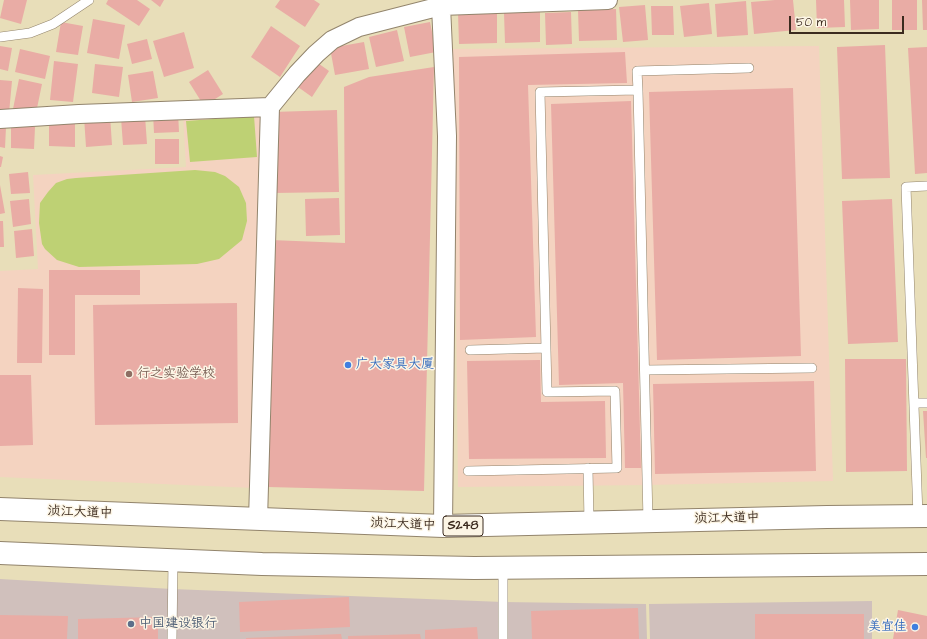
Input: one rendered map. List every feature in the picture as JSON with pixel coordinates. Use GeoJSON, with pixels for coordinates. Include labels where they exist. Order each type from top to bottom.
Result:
{"type":"FeatureCollection","features":[{"type":"Feature","properties":{"kind":"main road","name":"浈江大道中"},"geometry":{"type":"LineString","coordinates":[[0,510],[443,526],[922,516]]}},
{"type":"Feature","properties":{"kind":"main road"},"geometry":{"type":"LineString","coordinates":[[0,553],[262,564],[503,568],[927,564]]}},
{"type":"Feature","properties":{"kind":"street"},"geometry":{"type":"LineString","coordinates":[[258,520],[270,107],[297,74],[332,40],[359,27],[419,6],[608,0]]}},
{"type":"Feature","properties":{"kind":"street"},"geometry":{"type":"LineString","coordinates":[[441,6],[447,136],[443,526]]}},
{"type":"Feature","properties":{"kind":"street"},"geometry":{"type":"LineString","coordinates":[[0,119],[79,114],[270,107]]}},
{"type":"Feature","properties":{"kind":"lane"},"geometry":{"type":"LineString","coordinates":[[0,38],[30,34],[54,24],[89,0]]}},
{"type":"Feature","properties":{"kind":"lane"},"geometry":{"type":"LineString","coordinates":[[648,521],[637,71],[749,68]]}},
{"type":"Feature","properties":{"kind":"lane"},"geometry":{"type":"LineString","coordinates":[[468,471],[617,468],[615,391],[548,392],[540,92],[638,90]]}},
{"type":"Feature","properties":{"kind":"lane"},"geometry":{"type":"LineString","coordinates":[[922,516],[914,403],[906,187],[927,186]]}},
{"type":"Feature","properties":{"kind":"lane"},"geometry":{"type":"LineString","coordinates":[[470,350],[546,348]]}},
{"type":"Feature","properties":{"kind":"lane"},"geometry":{"type":"LineString","coordinates":[[644,370],[812,368]]}},
{"type":"Feature","properties":{"kind":"lane"},"geometry":{"type":"LineString","coordinates":[[914,403],[927,403]]}},
{"type":"Feature","properties":{"kind":"lane"},"geometry":{"type":"LineString","coordinates":[[588,468],[589,523]]}},
{"type":"Feature","properties":{"kind":"lane"},"geometry":{"type":"LineString","coordinates":[[172,560],[172,639]]}},
{"type":"Feature","properties":{"kind":"lane"},"geometry":{"type":"LineString","coordinates":[[503,568],[503,639]]}},
{"type":"Feature","properties":{"kind":"shaded area"},"geometry":{"type":"Polygon","coordinates":[[[819,46],[833,481],[458,487],[453,49],[819,46]]]}},
{"type":"Feature","properties":{"kind":"shaded area","name":"行之实验学校"},"geometry":{"type":"Polygon","coordinates":[[[264,111],[254,488],[0,477],[0,271],[38,269],[33,175],[186,167],[183,113],[264,111]]]}},
{"type":"Feature","properties":{"kind":"shaded area"},"geometry":{"type":"Polygon","coordinates":[[[0,579],[172,589],[503,602],[646,604],[647,639],[0,639],[0,579]]]}},
{"type":"Feature","properties":{"kind":"shaded area"},"geometry":{"type":"Polygon","coordinates":[[[872,601],[872,639],[650,639],[649,604],[872,601]]]}},
{"type":"Feature","properties":{"kind":"green space"},"geometry":{"type":"Polygon","coordinates":[[[254,116],[257,157],[190,162],[186,121],[254,116]]]}},
{"type":"Feature","properties":{"kind":"green space"},"geometry":{"type":"Polygon","coordinates":[[[195,170],[215,172],[225,176],[239,187],[246,203],[247,221],[242,240],[219,259],[197,264],[79,267],[57,260],[45,249],[42,244],[39,223],[40,203],[56,183],[67,179],[76,178],[195,170]]]}},
{"type":"Feature","properties":{"kind":"building"},"geometry":{"type":"Polygon","coordinates":[[[4,0],[27,0],[21,24],[0,18],[4,0]]]}},
{"type":"Feature","properties":{"kind":"building"},"geometry":{"type":"Polygon","coordinates":[[[108,0],[137,0],[150,9],[139,26],[106,4],[108,0]]]}},
{"type":"Feature","properties":{"kind":"building"},"geometry":{"type":"Polygon","coordinates":[[[151,0],[164,0],[160,7],[151,0]]]}},
{"type":"Feature","properties":{"kind":"building"},"geometry":{"type":"Polygon","coordinates":[[[280,0],[314,0],[320,4],[305,27],[275,7],[280,0]]]}},
{"type":"Feature","properties":{"kind":"building"},"geometry":{"type":"Polygon","coordinates":[[[793,0],[796,30],[754,34],[751,2],[793,0]]]}},
{"type":"Feature","properties":{"kind":"building"},"geometry":{"type":"Polygon","coordinates":[[[816,0],[844,0],[845,27],[817,28],[816,0]]]}},
{"type":"Feature","properties":{"kind":"building"},"geometry":{"type":"Polygon","coordinates":[[[850,0],[879,0],[879,29],[851,30],[850,0]]]}},
{"type":"Feature","properties":{"kind":"building"},"geometry":{"type":"Polygon","coordinates":[[[892,0],[917,0],[917,30],[892,30],[892,0]]]}},
{"type":"Feature","properties":{"kind":"building"},"geometry":{"type":"Polygon","coordinates":[[[922,0],[927,0],[927,30],[923,30],[922,0]]]}},
{"type":"Feature","properties":{"kind":"building"},"geometry":{"type":"Polygon","coordinates":[[[746,1],[748,35],[717,37],[715,4],[746,1]]]}},
{"type":"Feature","properties":{"kind":"building"},"geometry":{"type":"Polygon","coordinates":[[[709,3],[712,34],[684,37],[680,6],[709,3]]]}},
{"type":"Feature","properties":{"kind":"building"},"geometry":{"type":"Polygon","coordinates":[[[645,5],[648,40],[623,42],[619,7],[645,5]]]}},
{"type":"Feature","properties":{"kind":"building"},"geometry":{"type":"Polygon","coordinates":[[[651,6],[673,6],[674,35],[652,35],[651,6]]]}},
{"type":"Feature","properties":{"kind":"building"},"geometry":{"type":"Polygon","coordinates":[[[616,9],[617,40],[579,41],[578,10],[616,9]]]}},
{"type":"Feature","properties":{"kind":"building"},"geometry":{"type":"Polygon","coordinates":[[[497,11],[497,43],[459,44],[458,12],[497,11]]]}},
{"type":"Feature","properties":{"kind":"building"},"geometry":{"type":"Polygon","coordinates":[[[540,12],[540,42],[505,43],[504,13],[540,12]]]}},
{"type":"Feature","properties":{"kind":"building"},"geometry":{"type":"Polygon","coordinates":[[[571,12],[572,44],[546,45],[545,13],[571,12]]]}},
{"type":"Feature","properties":{"kind":"building"},"geometry":{"type":"Polygon","coordinates":[[[93,19],[125,25],[119,59],[87,53],[93,19]]]}},
{"type":"Feature","properties":{"kind":"building"},"geometry":{"type":"Polygon","coordinates":[[[61,22],[83,26],[78,55],[56,52],[61,22]]]}},
{"type":"Feature","properties":{"kind":"building"},"geometry":{"type":"Polygon","coordinates":[[[430,22],[436,52],[410,57],[404,27],[430,22]]]}},
{"type":"Feature","properties":{"kind":"building"},"geometry":{"type":"Polygon","coordinates":[[[271,26],[300,46],[280,77],[251,57],[271,26]]]}},
{"type":"Feature","properties":{"kind":"building"},"geometry":{"type":"Polygon","coordinates":[[[397,30],[404,61],[376,67],[369,37],[397,30]]]}},
{"type":"Feature","properties":{"kind":"building"},"geometry":{"type":"Polygon","coordinates":[[[184,32],[194,68],[164,77],[153,41],[184,32]]]}},
{"type":"Feature","properties":{"kind":"building"},"geometry":{"type":"Polygon","coordinates":[[[147,39],[152,59],[132,64],[127,44],[147,39]]]}},
{"type":"Feature","properties":{"kind":"building"},"geometry":{"type":"Polygon","coordinates":[[[364,42],[369,69],[335,75],[330,48],[364,42]]]}},
{"type":"Feature","properties":{"kind":"building"},"geometry":{"type":"Polygon","coordinates":[[[885,45],[890,178],[842,179],[837,47],[885,45]]]}},
{"type":"Feature","properties":{"kind":"building"},"geometry":{"type":"Polygon","coordinates":[[[0,46],[12,48],[8,71],[0,69],[0,46]]]}},
{"type":"Feature","properties":{"kind":"building"},"geometry":{"type":"Polygon","coordinates":[[[927,47],[927,173],[915,174],[908,48],[927,47]]]}},
{"type":"Feature","properties":{"kind":"building"},"geometry":{"type":"Polygon","coordinates":[[[20,49],[50,56],[45,79],[15,72],[20,49]]]}},
{"type":"Feature","properties":{"kind":"building"},"geometry":{"type":"Polygon","coordinates":[[[625,52],[627,83],[528,85],[536,337],[460,340],[459,57],[625,52]]]}},
{"type":"Feature","properties":{"kind":"building"},"geometry":{"type":"Polygon","coordinates":[[[54,61],[78,64],[73,102],[50,100],[54,61]]]}},
{"type":"Feature","properties":{"kind":"building"},"geometry":{"type":"Polygon","coordinates":[[[315,61],[329,71],[312,97],[298,87],[315,61]]]}},
{"type":"Feature","properties":{"kind":"building"},"geometry":{"type":"Polygon","coordinates":[[[95,64],[123,67],[119,97],[92,93],[95,64]]]}},
{"type":"Feature","properties":{"kind":"building","name":"广大家具大厦"},"geometry":{"type":"Polygon","coordinates":[[[434,67],[424,491],[268,487],[271,240],[345,243],[344,87],[369,77],[434,67]]]}},
{"type":"Feature","properties":{"kind":"building"},"geometry":{"type":"Polygon","coordinates":[[[208,70],[223,94],[204,106],[189,82],[208,70]]]}},
{"type":"Feature","properties":{"kind":"building"},"geometry":{"type":"Polygon","coordinates":[[[153,71],[158,98],[132,102],[128,75],[153,71]]]}},
{"type":"Feature","properties":{"kind":"building"},"geometry":{"type":"Polygon","coordinates":[[[19,79],[42,84],[36,113],[13,109],[19,79]]]}},
{"type":"Feature","properties":{"kind":"building"},"geometry":{"type":"Polygon","coordinates":[[[0,80],[12,81],[9,113],[0,112],[0,80]]]}},
{"type":"Feature","properties":{"kind":"building"},"geometry":{"type":"Polygon","coordinates":[[[793,88],[801,356],[657,360],[649,92],[793,88]]]}},
{"type":"Feature","properties":{"kind":"building"},"geometry":{"type":"Polygon","coordinates":[[[631,101],[641,468],[625,468],[623,383],[559,385],[551,104],[631,101]]]}},
{"type":"Feature","properties":{"kind":"building"},"geometry":{"type":"Polygon","coordinates":[[[337,110],[339,192],[274,193],[272,112],[337,110]]]}},
{"type":"Feature","properties":{"kind":"building"},"geometry":{"type":"Polygon","coordinates":[[[178,112],[179,132],[154,133],[153,113],[178,112]]]}},
{"type":"Feature","properties":{"kind":"building"},"geometry":{"type":"Polygon","coordinates":[[[110,115],[112,145],[86,147],[84,117],[110,115]]]}},
{"type":"Feature","properties":{"kind":"building"},"geometry":{"type":"Polygon","coordinates":[[[145,116],[147,144],[123,145],[121,118],[145,116]]]}},
{"type":"Feature","properties":{"kind":"building"},"geometry":{"type":"Polygon","coordinates":[[[49,120],[75,121],[75,147],[49,146],[49,120]]]}},
{"type":"Feature","properties":{"kind":"building"},"geometry":{"type":"Polygon","coordinates":[[[11,126],[35,127],[34,149],[11,148],[11,126]]]}},
{"type":"Feature","properties":{"kind":"building"},"geometry":{"type":"Polygon","coordinates":[[[0,127],[6,127],[5,148],[0,147],[0,127]]]}},
{"type":"Feature","properties":{"kind":"building"},"geometry":{"type":"Polygon","coordinates":[[[155,139],[179,139],[179,164],[155,164],[155,139]]]}},
{"type":"Feature","properties":{"kind":"building"},"geometry":{"type":"Polygon","coordinates":[[[0,156],[3,157],[1,167],[0,167],[0,156]]]}},
{"type":"Feature","properties":{"kind":"building"},"geometry":{"type":"Polygon","coordinates":[[[28,172],[30,193],[11,194],[9,174],[28,172]]]}},
{"type":"Feature","properties":{"kind":"building"},"geometry":{"type":"Polygon","coordinates":[[[0,185],[5,213],[0,214],[0,185]]]}},
{"type":"Feature","properties":{"kind":"building"},"geometry":{"type":"Polygon","coordinates":[[[339,198],[340,235],[306,236],[305,199],[339,198]]]}},
{"type":"Feature","properties":{"kind":"building"},"geometry":{"type":"Polygon","coordinates":[[[29,199],[31,224],[13,227],[10,201],[29,199]]]}},
{"type":"Feature","properties":{"kind":"building"},"geometry":{"type":"Polygon","coordinates":[[[892,199],[898,342],[848,344],[842,201],[892,199]]]}},
{"type":"Feature","properties":{"kind":"building"},"geometry":{"type":"Polygon","coordinates":[[[0,221],[3,221],[4,247],[0,247],[0,221]]]}},
{"type":"Feature","properties":{"kind":"building"},"geometry":{"type":"Polygon","coordinates":[[[32,229],[34,256],[16,258],[14,231],[32,229]]]}},
{"type":"Feature","properties":{"kind":"building"},"geometry":{"type":"Polygon","coordinates":[[[49,270],[140,270],[140,295],[75,295],[75,355],[49,355],[49,270]]]}},
{"type":"Feature","properties":{"kind":"building"},"geometry":{"type":"Polygon","coordinates":[[[18,288],[43,289],[42,363],[17,363],[18,288]]]}},
{"type":"Feature","properties":{"kind":"building"},"geometry":{"type":"Polygon","coordinates":[[[237,303],[238,423],[95,425],[93,305],[237,303]]]}},
{"type":"Feature","properties":{"kind":"building"},"geometry":{"type":"Polygon","coordinates":[[[845,359],[906,359],[907,471],[846,472],[845,359]]]}},
{"type":"Feature","properties":{"kind":"building"},"geometry":{"type":"Polygon","coordinates":[[[540,360],[541,402],[605,401],[606,458],[469,459],[467,361],[540,360]]]}},
{"type":"Feature","properties":{"kind":"building"},"geometry":{"type":"Polygon","coordinates":[[[0,375],[31,375],[33,445],[0,446],[0,375]]]}},
{"type":"Feature","properties":{"kind":"building"},"geometry":{"type":"Polygon","coordinates":[[[814,381],[816,471],[655,474],[653,384],[814,381]]]}},
{"type":"Feature","properties":{"kind":"building"},"geometry":{"type":"Polygon","coordinates":[[[923,411],[927,411],[927,458],[926,458],[923,411]]]}},
{"type":"Feature","properties":{"kind":"building"},"geometry":{"type":"Polygon","coordinates":[[[349,597],[350,627],[240,632],[239,602],[349,597]]]}},
{"type":"Feature","properties":{"kind":"building"},"geometry":{"type":"Polygon","coordinates":[[[638,608],[639,639],[532,639],[531,611],[638,608]]]}},
{"type":"Feature","properties":{"kind":"building"},"geometry":{"type":"Polygon","coordinates":[[[898,610],[927,616],[927,639],[893,639],[898,610]]]}},
{"type":"Feature","properties":{"kind":"building"},"geometry":{"type":"Polygon","coordinates":[[[755,614],[864,614],[864,639],[755,639],[755,614]]]}},
{"type":"Feature","properties":{"kind":"building"},"geometry":{"type":"Polygon","coordinates":[[[0,615],[68,616],[67,639],[0,639],[0,615]]]}},
{"type":"Feature","properties":{"kind":"building"},"geometry":{"type":"Polygon","coordinates":[[[158,617],[158,639],[78,639],[78,619],[158,617]]]}},
{"type":"Feature","properties":{"kind":"building"},"geometry":{"type":"Polygon","coordinates":[[[477,627],[478,639],[425,639],[425,630],[477,627]]]}},
{"type":"Feature","properties":{"kind":"building"},"geometry":{"type":"Polygon","coordinates":[[[341,634],[342,639],[246,639],[246,638],[341,634]]]}},
{"type":"Feature","properties":{"kind":"building"},"geometry":{"type":"Polygon","coordinates":[[[420,634],[421,639],[348,639],[348,636],[420,634]]]}},
{"type":"Feature","properties":{"kind":"place","name":"广大家具大厦"},"geometry":{"type":"Point","coordinates":[348,365]}},
{"type":"Feature","properties":{"kind":"place","name":"行之实验学校"},"geometry":{"type":"Point","coordinates":[129,374]}},
{"type":"Feature","properties":{"kind":"place","name":"中国建设银行"},"geometry":{"type":"Point","coordinates":[131,624]}},
{"type":"Feature","properties":{"kind":"place","name":"美宜佳"},"geometry":{"type":"Point","coordinates":[915,627]}}]}
